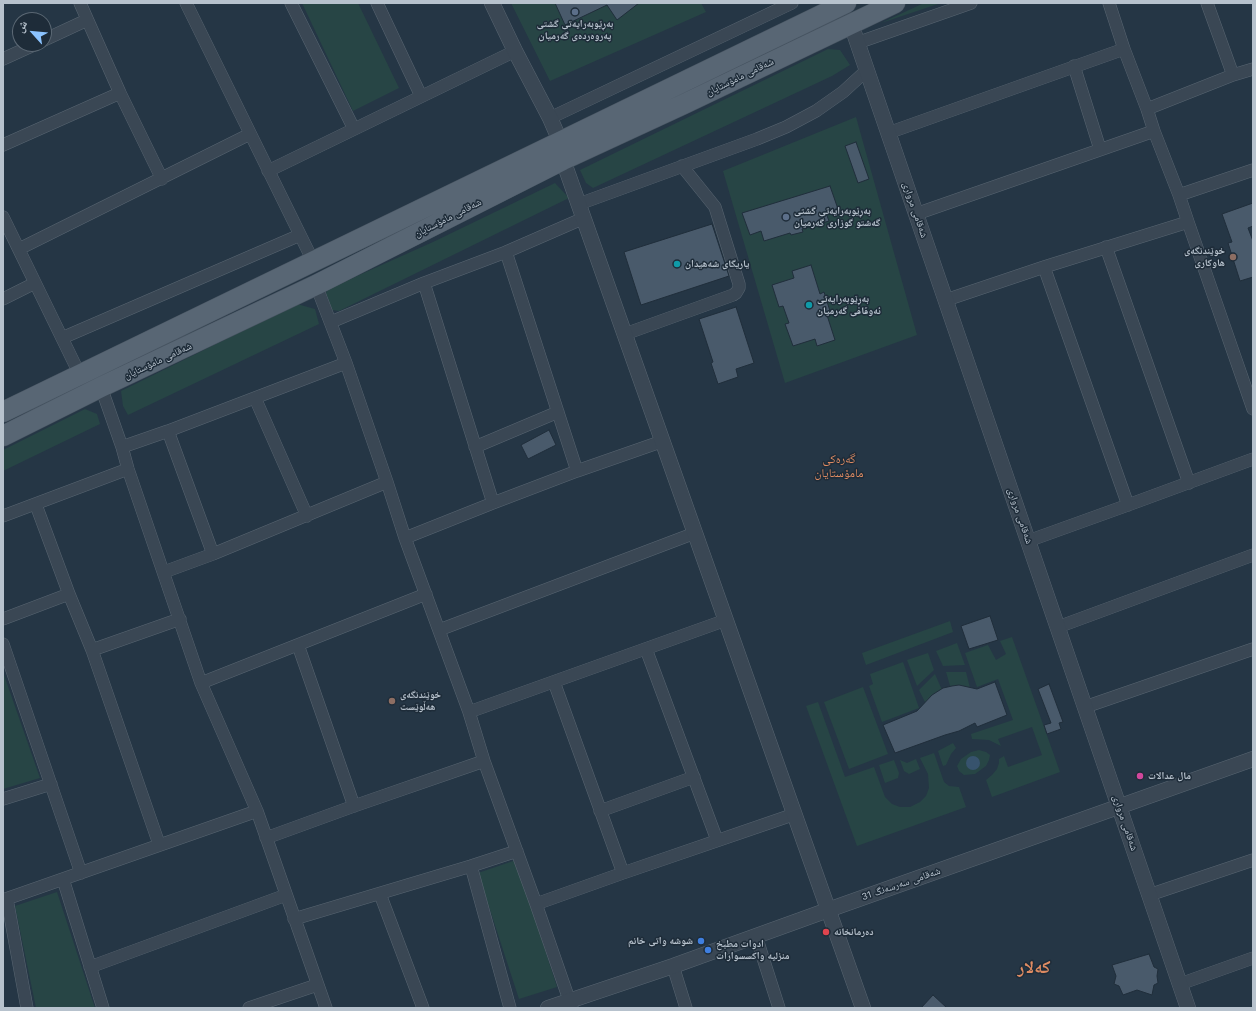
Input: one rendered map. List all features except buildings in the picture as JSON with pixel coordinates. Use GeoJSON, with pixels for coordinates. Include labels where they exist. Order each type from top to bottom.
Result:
{"type":"FeatureCollection","features":[{"type":"Feature","properties":{"kind":"main road","name":"شەقامی مامۆستایان"},"geometry":{"type":"LineString","coordinates":[[3,436],[316,285],[562,151],[674,87],[716,66],[819,9],[846,3]]}},
{"type":"Feature","properties":{"kind":"main road","name":"شەقامی مامۆستایان"},"geometry":{"type":"LineString","coordinates":[[3,412],[312,261],[562,151],[684,104],[895,3]]}},
{"type":"Feature","properties":{"kind":"main road"},"geometry":{"type":"LineString","coordinates":[[716,66],[715,76],[720,83],[724,85]]}},
{"type":"Feature","properties":{"kind":"main road"},"geometry":{"type":"LineString","coordinates":[[674,87],[679,88],[684,96],[684,104]]}},
{"type":"Feature","properties":{"kind":"street"},"geometry":{"type":"LineString","coordinates":[[80,3],[120,93],[162,179]]}},
{"type":"Feature","properties":{"kind":"street"},"geometry":{"type":"LineString","coordinates":[[186,3],[312,261]]}},
{"type":"Feature","properties":{"kind":"street"},"geometry":{"type":"LineString","coordinates":[[290,3],[354,129]]}},
{"type":"Feature","properties":{"kind":"street"},"geometry":{"type":"LineString","coordinates":[[377,3],[421,96]]}},
{"type":"Feature","properties":{"kind":"street"},"geometry":{"type":"LineString","coordinates":[[492,3],[550,118],[581,211],[863,1008]]}},
{"type":"Feature","properties":{"kind":"street"},"geometry":{"type":"LineString","coordinates":[[550,118],[792,3]]}},
{"type":"Feature","properties":{"kind":"street"},"geometry":{"type":"LineString","coordinates":[[857,43],[971,3]]}},
{"type":"Feature","properties":{"kind":"street"},"geometry":{"type":"LineString","coordinates":[[1109,3],[1124,49],[1179,195],[1253,409]]}},
{"type":"Feature","properties":{"kind":"street"},"geometry":{"type":"LineString","coordinates":[[1208,3],[1233,75]]}},
{"type":"Feature","properties":{"kind":"street"},"geometry":{"type":"LineString","coordinates":[[52,36],[87,20]]}},
{"type":"Feature","properties":{"kind":"street","name":"شەقامی مرواری"},"geometry":{"type":"LineString","coordinates":[[851,24],[1188,1008]]}},
{"type":"Feature","properties":{"kind":"street"},"geometry":{"type":"LineString","coordinates":[[888,133],[1124,49]]}},
{"type":"Feature","properties":{"kind":"street"},"geometry":{"type":"LineString","coordinates":[[268,171],[515,51]]}},
{"type":"Feature","properties":{"kind":"street"},"geometry":{"type":"LineString","coordinates":[[3,59],[18,52]]}},
{"type":"Feature","properties":{"kind":"street"},"geometry":{"type":"LineString","coordinates":[[1074,66],[1100,150]]}},
{"type":"Feature","properties":{"kind":"street"},"geometry":{"type":"LineString","coordinates":[[1147,109],[1233,75],[1253,69]]}},
{"type":"Feature","properties":{"kind":"street"},"geometry":{"type":"LineString","coordinates":[[330,322],[424,283],[506,252],[581,211],[682,166],[786,127],[816,111],[843,92],[867,70]]}},
{"type":"Feature","properties":{"kind":"street"},"geometry":{"type":"LineString","coordinates":[[3,145],[120,93]]}},
{"type":"Feature","properties":{"kind":"street"},"geometry":{"type":"LineString","coordinates":[[916,214],[1154,131]]}},
{"type":"Feature","properties":{"kind":"street"},"geometry":{"type":"LineString","coordinates":[[19,249],[250,134]]}},
{"type":"Feature","properties":{"kind":"street"},"geometry":{"type":"LineString","coordinates":[[625,334],[733,295],[736,293],[738,288],[739,284],[715,208],[682,166]]}},
{"type":"Feature","properties":{"kind":"street"},"geometry":{"type":"LineString","coordinates":[[1179,195],[1253,170]]}},
{"type":"Feature","properties":{"kind":"street"},"geometry":{"type":"LineString","coordinates":[[3,217],[80,375]]}},
{"type":"Feature","properties":{"kind":"street"},"geometry":{"type":"LineString","coordinates":[[946,300],[1044,267],[1188,222]]}},
{"type":"Feature","properties":{"kind":"street"},"geometry":{"type":"LineString","coordinates":[[62,338],[300,235]]}},
{"type":"Feature","properties":{"kind":"street"},"geometry":{"type":"LineString","coordinates":[[1106,248],[1189,483]]}},
{"type":"Feature","properties":{"kind":"street"},"geometry":{"type":"LineString","coordinates":[[506,252],[577,471]]}},
{"type":"Feature","properties":{"kind":"street"},"geometry":{"type":"LineString","coordinates":[[1044,267],[1128,505]]}},
{"type":"Feature","properties":{"kind":"street"},"geometry":{"type":"LineString","coordinates":[[3,298],[35,283]]}},
{"type":"Feature","properties":{"kind":"street"},"geometry":{"type":"LineString","coordinates":[[424,283],[493,503]]}},
{"type":"Feature","properties":{"kind":"street"},"geometry":{"type":"LineString","coordinates":[[316,285],[346,363],[405,538],[469,712],[484,760],[571,1004]]}},
{"type":"Feature","properties":{"kind":"street"},"geometry":{"type":"LineString","coordinates":[[122,447],[346,363]]}},
{"type":"Feature","properties":{"kind":"street"},"geometry":{"type":"LineString","coordinates":[[101,388],[201,683],[257,811],[326,1008]]}},
{"type":"Feature","properties":{"kind":"street"},"geometry":{"type":"LineString","coordinates":[[255,398],[307,516]]}},
{"type":"Feature","properties":{"kind":"street"},"geometry":{"type":"LineString","coordinates":[[475,447],[558,412]]}},
{"type":"Feature","properties":{"kind":"street"},"geometry":{"type":"LineString","coordinates":[[168,431],[213,554]]}},
{"type":"Feature","properties":{"kind":"street"},"geometry":{"type":"LineString","coordinates":[[405,538],[577,471],[663,441]]}},
{"type":"Feature","properties":{"kind":"street"},"geometry":{"type":"LineString","coordinates":[[1028,541],[1253,459]]}},
{"type":"Feature","properties":{"kind":"street"},"geometry":{"type":"LineString","coordinates":[[3,516],[36,505],[128,469]]}},
{"type":"Feature","properties":{"kind":"street"},"geometry":{"type":"LineString","coordinates":[[164,572],[213,554],[387,482]]}},
{"type":"Feature","properties":{"kind":"street"},"geometry":{"type":"LineString","coordinates":[[36,505],[69,594],[92,650],[159,844]]}},
{"type":"Feature","properties":{"kind":"street"},"geometry":{"type":"LineString","coordinates":[[439,630],[695,533]]}},
{"type":"Feature","properties":{"kind":"street"},"geometry":{"type":"LineString","coordinates":[[1058,627],[1253,555]]}},
{"type":"Feature","properties":{"kind":"street"},"geometry":{"type":"LineString","coordinates":[[3,619],[69,594]]}},
{"type":"Feature","properties":{"kind":"street"},"geometry":{"type":"LineString","coordinates":[[201,683],[426,594]]}},
{"type":"Feature","properties":{"kind":"street"},"geometry":{"type":"LineString","coordinates":[[92,650],[180,619]]}},
{"type":"Feature","properties":{"kind":"street"},"geometry":{"type":"LineString","coordinates":[[469,712],[726,620]]}},
{"type":"Feature","properties":{"kind":"street"},"geometry":{"type":"LineString","coordinates":[[3,644],[81,873]]}},
{"type":"Feature","properties":{"kind":"street"},"geometry":{"type":"LineString","coordinates":[[298,645],[354,806]]}},
{"type":"Feature","properties":{"kind":"street"},"geometry":{"type":"LineString","coordinates":[[646,649],[717,840]]}},
{"type":"Feature","properties":{"kind":"street"},"geometry":{"type":"LineString","coordinates":[[1085,707],[1253,649]]}},
{"type":"Feature","properties":{"kind":"street"},"geometry":{"type":"LineString","coordinates":[[554,682],[622,873]]}},
{"type":"Feature","properties":{"kind":"street","name":"شەقامی سەرسەنگ 31"},"geometry":{"type":"LineString","coordinates":[[548,1008],[571,1004],[828,910],[1253,759]]}},
{"type":"Feature","properties":{"kind":"street"},"geometry":{"type":"LineString","coordinates":[[266,838],[484,760]]}},
{"type":"Feature","properties":{"kind":"street"},"geometry":{"type":"LineString","coordinates":[[600,811],[694,777]]}},
{"type":"Feature","properties":{"kind":"street"},"geometry":{"type":"LineString","coordinates":[[3,799],[51,784]]}},
{"type":"Feature","properties":{"kind":"street"},"geometry":{"type":"LineString","coordinates":[[28,1008],[5,899],[257,811]]}},
{"type":"Feature","properties":{"kind":"street"},"geometry":{"type":"LineString","coordinates":[[536,904],[794,814]]}},
{"type":"Feature","properties":{"kind":"street"},"geometry":{"type":"LineString","coordinates":[[294,919],[517,851]]}},
{"type":"Feature","properties":{"kind":"street"},"geometry":{"type":"LineString","coordinates":[[1149,895],[1253,860]]}},
{"type":"Feature","properties":{"kind":"street"},"geometry":{"type":"LineString","coordinates":[[471,866],[510,1008]]}},
{"type":"Feature","properties":{"kind":"street"},"geometry":{"type":"LineString","coordinates":[[63,879],[103,1008]]}},
{"type":"Feature","properties":{"kind":"street"},"geometry":{"type":"LineString","coordinates":[[380,894],[423,1008]]}},
{"type":"Feature","properties":{"kind":"street"},"geometry":{"type":"LineString","coordinates":[[90,967],[286,895]]}},
{"type":"Feature","properties":{"kind":"street"},"geometry":{"type":"LineString","coordinates":[[756,936],[779,1008]]}},
{"type":"Feature","properties":{"kind":"street"},"geometry":{"type":"LineString","coordinates":[[1180,984],[1253,958]]}},
{"type":"Feature","properties":{"kind":"street"},"geometry":{"type":"LineString","coordinates":[[673,966],[686,1008]]}},
{"type":"Feature","properties":{"kind":"street"},"geometry":{"type":"LineString","coordinates":[[250,1008],[317,985]]}},
{"type":"Feature","properties":{"kind":"green space"},"geometry":{"type":"Polygon","coordinates":[[[302,3],[358,3],[399,88],[353,111],[302,3]]]}},
{"type":"Feature","properties":{"kind":"green space"},"geometry":{"type":"Polygon","coordinates":[[[511,3],[701,3],[706,12],[550,81],[511,3]]]}},
{"type":"Feature","properties":{"kind":"green space"},"geometry":{"type":"Polygon","coordinates":[[[924,3],[941,3],[881,23],[924,3]]]}},
{"type":"Feature","properties":{"kind":"green space"},"geometry":{"type":"Polygon","coordinates":[[[828,49],[840,50],[850,65],[832,76],[593,188],[586,183],[580,170],[828,49]]]}},
{"type":"Feature","properties":{"kind":"green space"},"geometry":{"type":"Polygon","coordinates":[[[856,117],[917,335],[785,383],[723,171],[856,117]]]}},
{"type":"Feature","properties":{"kind":"green space"},"geometry":{"type":"Polygon","coordinates":[[[555,183],[569,198],[339,311],[332,310],[326,293],[328,289],[433,242],[555,183]]]}},
{"type":"Feature","properties":{"kind":"green space"},"geometry":{"type":"Polygon","coordinates":[[[297,304],[315,309],[319,324],[128,415],[123,406],[121,391],[297,304]]]}},
{"type":"Feature","properties":{"kind":"green space"},"geometry":{"type":"Polygon","coordinates":[[[85,409],[97,414],[100,424],[3,471],[3,450],[85,409]]]}},
{"type":"Feature","properties":{"kind":"green space"},"geometry":{"type":"Polygon","coordinates":[[[950,621],[953,632],[866,665],[862,653],[950,621]]]}},
{"type":"Feature","properties":{"kind":"green space"},"geometry":{"type":"Polygon","coordinates":[[[1012,637],[1060,772],[992,797],[986,780],[997,769],[999,759],[1004,756],[1008,767],[1042,755],[1032,727],[998,739],[1001,746],[989,740],[972,739],[971,734],[1013,720],[998,679],[977,687],[965,653],[988,645],[996,660],[1006,654],[1000,641],[1012,637]]]}},
{"type":"Feature","properties":{"kind":"green space"},"geometry":{"type":"Polygon","coordinates":[[[957,643],[965,665],[943,666],[936,651],[957,643]]]}},
{"type":"Feature","properties":{"kind":"green space"},"geometry":{"type":"Polygon","coordinates":[[[928,653],[934,670],[917,686],[907,660],[928,653]]]}},
{"type":"Feature","properties":{"kind":"green space"},"geometry":{"type":"Polygon","coordinates":[[[903,662],[919,708],[882,722],[869,686],[873,684],[870,674],[903,662]]]}},
{"type":"Feature","properties":{"kind":"green space"},"geometry":{"type":"Polygon","coordinates":[[[3,672],[40,778],[3,789],[3,672]]]}},
{"type":"Feature","properties":{"kind":"green space"},"geometry":{"type":"Polygon","coordinates":[[[946,672],[966,672],[970,688],[951,689],[946,672]]]}},
{"type":"Feature","properties":{"kind":"green space"},"geometry":{"type":"Polygon","coordinates":[[[935,674],[942,690],[926,704],[919,690],[935,674]]]}},
{"type":"Feature","properties":{"kind":"green space"},"geometry":{"type":"Polygon","coordinates":[[[863,687],[888,754],[849,769],[824,702],[863,687]]]}},
{"type":"Feature","properties":{"kind":"green space"},"geometry":{"type":"Polygon","coordinates":[[[818,702],[845,777],[874,767],[885,797],[892,804],[900,807],[910,807],[920,802],[926,796],[929,788],[928,774],[920,758],[934,753],[944,782],[949,786],[959,787],[966,807],[857,846],[806,706],[818,702]]]}},
{"type":"Feature","properties":{"kind":"green space"},"geometry":{"type":"Polygon","coordinates":[[[953,743],[956,748],[951,754],[946,765],[943,766],[938,751],[953,743]]]}},
{"type":"Feature","properties":{"kind":"green space"},"geometry":{"type":"Polygon","coordinates":[[[979,750],[990,755],[986,766],[975,774],[964,775],[959,771],[957,766],[961,759],[971,752],[979,750]]]}},
{"type":"Feature","properties":{"kind":"green space"},"geometry":{"type":"Polygon","coordinates":[[[916,759],[920,769],[909,774],[904,771],[900,760],[907,763],[916,759]]]}},
{"type":"Feature","properties":{"kind":"green space"},"geometry":{"type":"Polygon","coordinates":[[[894,760],[899,773],[898,778],[885,783],[879,765],[894,760]]]}},
{"type":"Feature","properties":{"kind":"green space"},"geometry":{"type":"Polygon","coordinates":[[[516,860],[557,987],[519,999],[478,873],[516,860]]]}},
{"type":"Feature","properties":{"kind":"green space"},"geometry":{"type":"Polygon","coordinates":[[[57,892],[95,1008],[36,1008],[15,906],[57,892]]]}},
{"type":"Feature","properties":{"kind":"water"},"geometry":{"type":"Polygon","coordinates":[[[973,756],[978,758],[980,763],[978,768],[973,770],[968,768],[966,763],[968,758],[973,756]]]}},
{"type":"Feature","properties":{"kind":"place","name":"بەڕێوبەرایەتی گشتی پەروەردەی گەرمیان"},"geometry":{"type":"Point","coordinates":[575,12]}},
{"type":"Feature","properties":{"kind":"place","name":"بەڕێوبەرایەتی گشتی گەشتو گوزاری گەرمیان"},"geometry":{"type":"Point","coordinates":[786,217]}},
{"type":"Feature","properties":{"kind":"place","name":"خوێندنگەی هاوکاری"},"geometry":{"type":"Point","coordinates":[1233,257]}},
{"type":"Feature","properties":{"kind":"place","name":"یاریگای شەهیدان"},"geometry":{"type":"Point","coordinates":[677,264]}},
{"type":"Feature","properties":{"kind":"place","name":"بەڕێوبەرایەتی ئەوقافی گەرمیان"},"geometry":{"type":"Point","coordinates":[809,305]}},
{"type":"Feature","properties":{"kind":"place","name":"خوێندنگەی هەڵوێست"},"geometry":{"type":"Point","coordinates":[392,701]}},
{"type":"Feature","properties":{"kind":"place","name":"مال عدالات"},"geometry":{"type":"Point","coordinates":[1140,776]}},
{"type":"Feature","properties":{"kind":"place","name":"دەرمانخانە"},"geometry":{"type":"Point","coordinates":[826,932]}},
{"type":"Feature","properties":{"kind":"place","name":"شوشه واتى خانم"},"geometry":{"type":"Point","coordinates":[701,941]}},
{"type":"Feature","properties":{"kind":"place","name":"ادوات مطبخ منزليه واكسسوارات"},"geometry":{"type":"Point","coordinates":[708,950]}},
{"type":"Feature","properties":{"kind":"district","name":"گەرەکی مامۆستایان"},"geometry":{"type":"Point","coordinates":[839,466]}},
{"type":"Feature","properties":{"kind":"district","name":"کەلار"},"geometry":{"type":"Point","coordinates":[1034,968]}}]}
